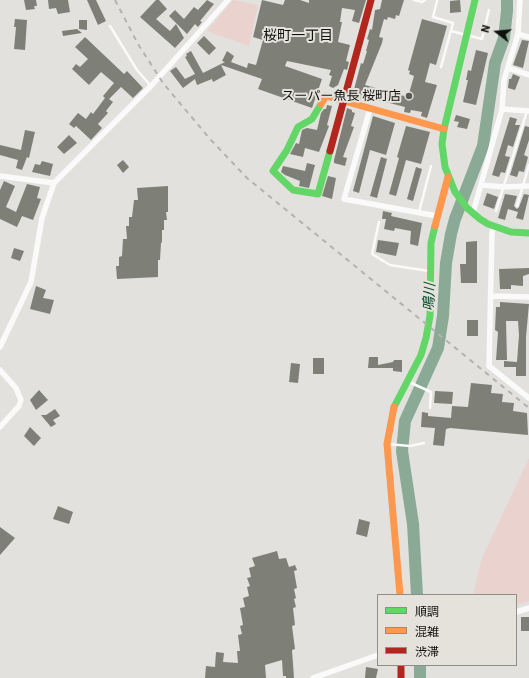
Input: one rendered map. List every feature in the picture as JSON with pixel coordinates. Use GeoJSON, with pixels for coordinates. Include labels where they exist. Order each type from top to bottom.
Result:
{"type":"FeatureCollection","features":[{"type":"Feature","properties":{"kind":"street"},"geometry":{"type":"LineString","coordinates":[[0,347],[31,282],[42,218],[54,183],[151,86],[228,0]]}},
{"type":"Feature","properties":{"kind":"street"},"geometry":{"type":"LineString","coordinates":[[371,0],[343,102],[318,194],[293,190],[273,171],[287,150],[298,127],[312,119],[326,96],[343,102],[444,129]]}},
{"type":"Feature","properties":{"kind":"street"},"geometry":{"type":"LineString","coordinates":[[475,0],[444,129],[443,157],[448,177],[455,192],[467,208],[494,226],[511,232],[529,233]]}},
{"type":"Feature","properties":{"kind":"street"},"geometry":{"type":"LineString","coordinates":[[473,213],[502,109],[502,91],[518,34],[520,0]]}},
{"type":"Feature","properties":{"kind":"street"},"geometry":{"type":"LineString","coordinates":[[518,34],[529,37]]}},
{"type":"Feature","properties":{"kind":"street"},"geometry":{"type":"LineString","coordinates":[[508,68],[529,75]]}},
{"type":"Feature","properties":{"kind":"street"},"geometry":{"type":"LineString","coordinates":[[370,109],[344,199],[437,216]]}},
{"type":"Feature","properties":{"kind":"street"},"geometry":{"type":"LineString","coordinates":[[502,109],[528,111]]}},
{"type":"Feature","properties":{"kind":"street"},"geometry":{"type":"LineString","coordinates":[[0,176],[54,183]]}},
{"type":"Feature","properties":{"kind":"street"},"geometry":{"type":"LineString","coordinates":[[400,594],[387,444],[394,408],[421,355],[426,338],[430,316],[431,243],[448,177]]}},
{"type":"Feature","properties":{"kind":"street"},"geometry":{"type":"LineString","coordinates":[[481,185],[504,187],[526,186]]}},
{"type":"Feature","properties":{"kind":"street"},"geometry":{"type":"LineString","coordinates":[[494,226],[492,234],[489,366],[529,398]]}},
{"type":"Feature","properties":{"kind":"street"},"geometry":{"type":"LineString","coordinates":[[491,296],[529,297]]}},
{"type":"Feature","properties":{"kind":"street"},"geometry":{"type":"LineString","coordinates":[[0,370],[16,388],[21,400],[19,406],[0,427]]}},
{"type":"Feature","properties":{"kind":"street"},"geometry":{"type":"LineString","coordinates":[[517,612],[529,608]]}},
{"type":"Feature","properties":{"kind":"street"},"geometry":{"type":"LineString","coordinates":[[313,678],[377,655]]}},
{"type":"Feature","properties":{"kind":"street"},"geometry":{"type":"LineString","coordinates":[[401,666],[401,678]]}},
{"type":"Feature","properties":{"kind":"lane"},"geometry":{"type":"LineString","coordinates":[[414,0],[422,2],[425,0]]}},
{"type":"Feature","properties":{"kind":"lane"},"geometry":{"type":"LineString","coordinates":[[437,1],[432,17],[453,23],[441,67]]}},
{"type":"Feature","properties":{"kind":"lane"},"geometry":{"type":"LineString","coordinates":[[451,31],[482,39],[489,10]]}},
{"type":"Feature","properties":{"kind":"lane"},"geometry":{"type":"LineString","coordinates":[[110,26],[137,70],[151,86]]}},
{"type":"Feature","properties":{"kind":"lane"},"geometry":{"type":"LineString","coordinates":[[496,211],[528,111]]}},
{"type":"Feature","properties":{"kind":"lane"},"geometry":{"type":"LineString","coordinates":[[517,206],[526,186],[529,165]]}},
{"type":"Feature","properties":{"kind":"lane"},"geometry":{"type":"LineString","coordinates":[[419,213],[431,166]]}},
{"type":"Feature","properties":{"kind":"lane"},"geometry":{"type":"LineString","coordinates":[[379,222],[372,254],[390,265],[430,271]]}},
{"type":"Feature","properties":{"kind":"lane"},"geometry":{"type":"LineString","coordinates":[[408,382],[431,392],[430,408]]}},
{"type":"Feature","properties":{"kind":"lane"},"geometry":{"type":"LineString","coordinates":[[387,444],[410,446],[424,443]]}},
{"type":"Feature","properties":{"kind":"shaded area"},"geometry":{"type":"Polygon","coordinates":[[[233,0],[258,5],[249,46],[207,31],[233,0]]]}},
{"type":"Feature","properties":{"kind":"shaded area"},"geometry":{"type":"Polygon","coordinates":[[[529,458],[529,601],[517,605],[517,594],[473,594],[482,558],[529,458]]]}},
{"type":"Feature","properties":{"kind":"building"},"geometry":{"type":"Polygon","coordinates":[[[24,0],[36,0],[37,6],[34,6],[35,9],[26,10],[24,0]]]}},
{"type":"Feature","properties":{"kind":"building"},"geometry":{"type":"Polygon","coordinates":[[[48,0],[68,0],[70,12],[58,14],[56,8],[49,9],[48,0]]]}},
{"type":"Feature","properties":{"kind":"building"},"geometry":{"type":"Polygon","coordinates":[[[87,0],[96,0],[106,21],[98,25],[87,0]]]}},
{"type":"Feature","properties":{"kind":"building"},"geometry":{"type":"Polygon","coordinates":[[[156,0],[159,0],[167,9],[156,19],[170,31],[176,24],[184,38],[175,48],[140,17],[156,0]]]}},
{"type":"Feature","properties":{"kind":"building"},"geometry":{"type":"Polygon","coordinates":[[[207,0],[214,4],[200,21],[202,22],[198,27],[195,24],[187,34],[169,16],[175,10],[184,19],[194,7],[198,10],[207,0]]]}},
{"type":"Feature","properties":{"kind":"building"},"geometry":{"type":"Polygon","coordinates":[[[262,0],[283,5],[285,0],[300,0],[309,3],[309,0],[366,0],[359,23],[352,21],[355,10],[342,8],[340,22],[342,22],[338,42],[350,45],[346,61],[349,62],[347,70],[344,69],[338,85],[333,88],[329,86],[332,76],[329,75],[331,70],[287,61],[285,66],[322,79],[312,108],[258,89],[262,79],[221,65],[226,75],[213,82],[212,79],[197,85],[195,79],[183,88],[170,71],[176,67],[185,79],[195,74],[185,57],[187,56],[186,54],[191,51],[203,73],[225,62],[222,61],[227,51],[234,56],[231,62],[247,68],[248,63],[256,65],[263,40],[253,37],[262,0]]]}},
{"type":"Feature","properties":{"kind":"building"},"geometry":{"type":"Polygon","coordinates":[[[382,0],[404,0],[399,16],[396,15],[395,19],[388,17],[387,20],[384,19],[379,37],[383,38],[382,43],[365,85],[408,97],[414,76],[409,74],[410,71],[408,70],[422,19],[447,26],[436,65],[430,63],[425,82],[437,85],[427,118],[421,116],[422,112],[411,110],[410,113],[404,112],[405,107],[361,95],[360,101],[352,97],[361,63],[363,64],[367,51],[369,40],[367,39],[370,29],[372,30],[375,10],[380,9],[382,0]]]}},
{"type":"Feature","properties":{"kind":"building"},"geometry":{"type":"Polygon","coordinates":[[[460,0],[461,12],[450,13],[450,1],[460,0]]]}},
{"type":"Feature","properties":{"kind":"building"},"geometry":{"type":"Polygon","coordinates":[[[15,19],[27,20],[25,50],[14,49],[16,27],[14,27],[15,19]]]}},
{"type":"Feature","properties":{"kind":"building"},"geometry":{"type":"Polygon","coordinates":[[[79,20],[87,20],[87,30],[79,29],[79,20]]]}},
{"type":"Feature","properties":{"kind":"building"},"geometry":{"type":"Polygon","coordinates":[[[77,29],[82,33],[63,36],[62,31],[77,29]]]}},
{"type":"Feature","properties":{"kind":"building"},"geometry":{"type":"Polygon","coordinates":[[[204,36],[216,48],[209,55],[197,43],[204,36]]]}},
{"type":"Feature","properties":{"kind":"building"},"geometry":{"type":"Polygon","coordinates":[[[85,37],[124,74],[127,71],[143,88],[133,98],[121,87],[109,99],[113,102],[106,111],[108,113],[98,124],[102,128],[91,140],[76,126],[74,128],[69,124],[78,113],[86,119],[91,112],[93,114],[105,98],[103,96],[114,83],[101,72],[89,85],[72,69],[76,64],[80,67],[88,59],[75,47],[85,37]]]}},
{"type":"Feature","properties":{"kind":"building"},"geometry":{"type":"Polygon","coordinates":[[[522,40],[529,41],[523,68],[513,65],[522,40]]]}},
{"type":"Feature","properties":{"kind":"building"},"geometry":{"type":"Polygon","coordinates":[[[476,50],[488,53],[476,105],[463,102],[468,80],[466,80],[468,70],[471,71],[476,50]]]}},
{"type":"Feature","properties":{"kind":"building"},"geometry":{"type":"Polygon","coordinates":[[[513,74],[520,77],[515,90],[508,88],[509,79],[511,79],[513,74]]]}},
{"type":"Feature","properties":{"kind":"building"},"geometry":{"type":"Polygon","coordinates":[[[327,105],[332,106],[327,125],[329,126],[319,152],[305,148],[303,157],[290,154],[296,143],[299,144],[302,130],[307,128],[317,130],[321,113],[324,109],[326,109],[327,105]]]}},
{"type":"Feature","properties":{"kind":"building"},"geometry":{"type":"Polygon","coordinates":[[[347,108],[355,113],[351,126],[354,127],[343,157],[347,158],[345,166],[334,163],[334,160],[347,108]]]}},
{"type":"Feature","properties":{"kind":"building"},"geometry":{"type":"Polygon","coordinates":[[[456,115],[470,119],[467,129],[457,127],[459,122],[454,121],[456,115]]]}},
{"type":"Feature","properties":{"kind":"building"},"geometry":{"type":"Polygon","coordinates":[[[373,116],[395,123],[386,155],[370,150],[359,193],[353,191],[373,116]]]}},
{"type":"Feature","properties":{"kind":"building"},"geometry":{"type":"Polygon","coordinates":[[[510,117],[517,119],[515,125],[520,125],[513,147],[508,145],[505,156],[510,157],[505,173],[501,172],[499,177],[492,175],[510,117]]]}},
{"type":"Feature","properties":{"kind":"building"},"geometry":{"type":"Polygon","coordinates":[[[406,126],[430,132],[421,164],[406,160],[396,196],[389,194],[399,158],[397,157],[406,126]]]}},
{"type":"Feature","properties":{"kind":"building"},"geometry":{"type":"Polygon","coordinates":[[[525,126],[529,127],[529,140],[524,155],[528,157],[524,172],[519,171],[517,177],[510,175],[525,126]]]}},
{"type":"Feature","properties":{"kind":"building"},"geometry":{"type":"Polygon","coordinates":[[[25,130],[35,132],[29,158],[27,157],[22,170],[16,168],[18,160],[0,155],[0,145],[21,150],[25,130]]]}},
{"type":"Feature","properties":{"kind":"building"},"geometry":{"type":"Polygon","coordinates":[[[69,135],[77,143],[64,154],[57,147],[69,135]]]}},
{"type":"Feature","properties":{"kind":"building"},"geometry":{"type":"Polygon","coordinates":[[[381,157],[387,159],[377,198],[370,196],[381,157]]]}},
{"type":"Feature","properties":{"kind":"building"},"geometry":{"type":"Polygon","coordinates":[[[123,160],[129,167],[123,173],[117,165],[123,160]]]}},
{"type":"Feature","properties":{"kind":"building"},"geometry":{"type":"Polygon","coordinates":[[[42,161],[53,164],[50,176],[32,172],[35,164],[40,165],[42,161]]]}},
{"type":"Feature","properties":{"kind":"building"},"geometry":{"type":"Polygon","coordinates":[[[307,163],[315,165],[309,188],[299,186],[300,181],[281,172],[283,166],[305,171],[307,163]]]}},
{"type":"Feature","properties":{"kind":"building"},"geometry":{"type":"Polygon","coordinates":[[[416,167],[422,169],[413,201],[407,199],[416,167]]]}},
{"type":"Feature","properties":{"kind":"building"},"geometry":{"type":"Polygon","coordinates":[[[328,176],[336,178],[332,199],[322,196],[328,176]]]}},
{"type":"Feature","properties":{"kind":"building"},"geometry":{"type":"Polygon","coordinates":[[[4,181],[15,186],[6,207],[16,212],[27,184],[40,187],[37,198],[41,199],[33,220],[22,216],[17,227],[0,219],[0,190],[4,181]]]}},
{"type":"Feature","properties":{"kind":"building"},"geometry":{"type":"Polygon","coordinates":[[[168,186],[168,212],[166,212],[167,220],[164,220],[164,230],[162,230],[160,260],[158,260],[158,277],[117,279],[116,266],[119,266],[119,257],[122,256],[123,239],[127,239],[126,226],[129,226],[129,217],[132,217],[134,200],[138,200],[137,188],[168,186]]]}},
{"type":"Feature","properties":{"kind":"building"},"geometry":{"type":"Polygon","coordinates":[[[487,193],[498,197],[494,209],[483,205],[487,193]]]}},
{"type":"Feature","properties":{"kind":"building"},"geometry":{"type":"Polygon","coordinates":[[[505,194],[517,196],[514,206],[517,209],[524,194],[529,195],[523,220],[516,218],[518,212],[508,209],[505,220],[498,218],[505,194]]]}},
{"type":"Feature","properties":{"kind":"building"},"geometry":{"type":"Polygon","coordinates":[[[383,211],[392,213],[391,216],[422,223],[418,246],[410,244],[411,231],[395,228],[394,231],[384,229],[386,219],[382,219],[383,211]]]}},
{"type":"Feature","properties":{"kind":"building"},"geometry":{"type":"Polygon","coordinates":[[[378,240],[399,243],[396,256],[376,252],[378,240]]]}},
{"type":"Feature","properties":{"kind":"building"},"geometry":{"type":"Polygon","coordinates":[[[477,241],[477,283],[461,283],[460,264],[466,264],[466,242],[477,241]]]}},
{"type":"Feature","properties":{"kind":"building"},"geometry":{"type":"Polygon","coordinates":[[[14,248],[24,251],[20,261],[11,258],[14,248]]]}},
{"type":"Feature","properties":{"kind":"building"},"geometry":{"type":"Polygon","coordinates":[[[529,268],[529,274],[523,276],[523,286],[511,285],[511,289],[500,289],[499,269],[529,268]]]}},
{"type":"Feature","properties":{"kind":"building"},"geometry":{"type":"Polygon","coordinates":[[[36,286],[46,290],[43,298],[54,300],[50,314],[30,309],[36,286]]]}},
{"type":"Feature","properties":{"kind":"building"},"geometry":{"type":"Polygon","coordinates":[[[500,302],[529,304],[526,337],[526,376],[516,376],[516,367],[504,367],[504,361],[517,362],[519,335],[518,321],[506,321],[507,360],[496,360],[498,332],[495,330],[496,307],[500,307],[500,302]]]}},
{"type":"Feature","properties":{"kind":"building"},"geometry":{"type":"Polygon","coordinates":[[[467,320],[478,320],[478,336],[467,336],[467,320]]]}},
{"type":"Feature","properties":{"kind":"building"},"geometry":{"type":"Polygon","coordinates":[[[369,357],[378,357],[378,365],[393,362],[394,360],[402,360],[402,372],[393,371],[393,368],[368,368],[369,357]]]}},
{"type":"Feature","properties":{"kind":"building"},"geometry":{"type":"Polygon","coordinates":[[[313,358],[324,358],[324,374],[313,374],[313,358]]]}},
{"type":"Feature","properties":{"kind":"building"},"geometry":{"type":"Polygon","coordinates":[[[291,363],[300,364],[298,383],[289,382],[291,363]]]}},
{"type":"Feature","properties":{"kind":"building"},"geometry":{"type":"Polygon","coordinates":[[[471,383],[492,385],[491,393],[503,394],[502,402],[514,403],[513,411],[527,413],[528,435],[450,428],[446,429],[444,446],[433,445],[435,428],[421,427],[422,412],[428,413],[428,416],[451,418],[452,406],[468,407],[471,383]]]}},
{"type":"Feature","properties":{"kind":"building"},"geometry":{"type":"Polygon","coordinates":[[[39,390],[48,400],[36,410],[30,400],[39,390]]]}},
{"type":"Feature","properties":{"kind":"building"},"geometry":{"type":"Polygon","coordinates":[[[435,391],[453,392],[452,404],[434,403],[435,391]]]}},
{"type":"Feature","properties":{"kind":"building"},"geometry":{"type":"Polygon","coordinates":[[[55,409],[60,416],[53,420],[56,424],[51,427],[41,415],[46,415],[55,409]]]}},
{"type":"Feature","properties":{"kind":"building"},"geometry":{"type":"Polygon","coordinates":[[[30,427],[41,438],[34,446],[24,436],[30,427]]]}},
{"type":"Feature","properties":{"kind":"building"},"geometry":{"type":"Polygon","coordinates":[[[58,506],[73,512],[69,524],[53,519],[58,506]]]}},
{"type":"Feature","properties":{"kind":"building"},"geometry":{"type":"Polygon","coordinates":[[[359,519],[370,522],[367,537],[356,534],[359,519]]]}},
{"type":"Feature","properties":{"kind":"building"},"geometry":{"type":"Polygon","coordinates":[[[0,527],[15,538],[0,555],[0,527]]]}},
{"type":"Feature","properties":{"kind":"building"},"geometry":{"type":"Polygon","coordinates":[[[277,551],[279,559],[286,558],[289,567],[295,565],[297,570],[294,571],[297,588],[294,589],[296,598],[294,599],[296,607],[293,608],[295,625],[292,626],[295,649],[292,650],[294,678],[286,678],[286,676],[283,676],[282,660],[265,665],[266,678],[205,678],[206,666],[215,667],[216,652],[224,653],[223,662],[238,663],[237,651],[240,651],[238,635],[242,634],[240,626],[243,625],[240,608],[245,607],[243,598],[249,596],[247,587],[250,586],[247,578],[251,577],[249,568],[255,566],[252,558],[277,551]]]}},
{"type":"Feature","properties":{"kind":"building"},"geometry":{"type":"Polygon","coordinates":[[[521,617],[529,617],[529,631],[521,631],[521,617]]]}},
{"type":"Feature","properties":{"kind":"building"},"geometry":{"type":"Polygon","coordinates":[[[366,667],[378,669],[376,678],[365,678],[366,667]]]}},
{"type":"Feature","properties":{"kind":"waterway","name":"鳴川"},"geometry":{"type":"LineString","coordinates":[[417,594],[413,524],[402,451],[405,421],[438,348],[443,316],[446,263],[451,234],[455,219],[483,146],[495,63],[504,38],[507,0]]}},
{"type":"Feature","properties":{"kind":"waterway","name":"鳴川"},"geometry":{"type":"LineString","coordinates":[[420,666],[420,678]]}},
{"type":"Feature","properties":{"kind":"railway"},"geometry":{"type":"LineString","coordinates":[[115,0],[138,44],[163,83],[210,139],[247,178],[529,408]]}},
{"type":"Feature","properties":{"kind":"traffic: fast"},"geometry":{"type":"LineString","coordinates":[[475,0],[444,129],[442,144],[445,167],[455,192],[467,208],[480,219],[488,224],[511,232],[529,233]]}},
{"type":"Feature","properties":{"kind":"traffic: fast"},"geometry":{"type":"LineString","coordinates":[[321,104],[312,119],[298,127],[287,150],[273,171],[293,190],[318,194],[330,151]]}},
{"type":"Feature","properties":{"kind":"traffic: fast"},"geometry":{"type":"LineString","coordinates":[[394,407],[421,355],[426,338],[430,316],[431,243],[435,226]]}},
{"type":"Feature","properties":{"kind":"traffic: slow"},"geometry":{"type":"LineString","coordinates":[[321,104],[326,96],[444,129]]}},
{"type":"Feature","properties":{"kind":"traffic: slow"},"geometry":{"type":"LineString","coordinates":[[435,226],[448,177]]}},
{"type":"Feature","properties":{"kind":"traffic: slow"},"geometry":{"type":"LineString","coordinates":[[394,407],[387,444],[400,594]]}},
{"type":"Feature","properties":{"kind":"traffic: jam"},"geometry":{"type":"LineString","coordinates":[[330,151],[371,0]]}},
{"type":"Feature","properties":{"kind":"traffic: jam"},"geometry":{"type":"LineString","coordinates":[[401,666],[401,678]]}},
{"type":"Feature","properties":{"kind":"place","name":"スーパー魚長 桜町店"},"geometry":{"type":"Point","coordinates":[409,96]}},
{"type":"Feature","properties":{"kind":"district","name":"桜町一丁目"},"geometry":{"type":"Point","coordinates":[298,35]}}]}
